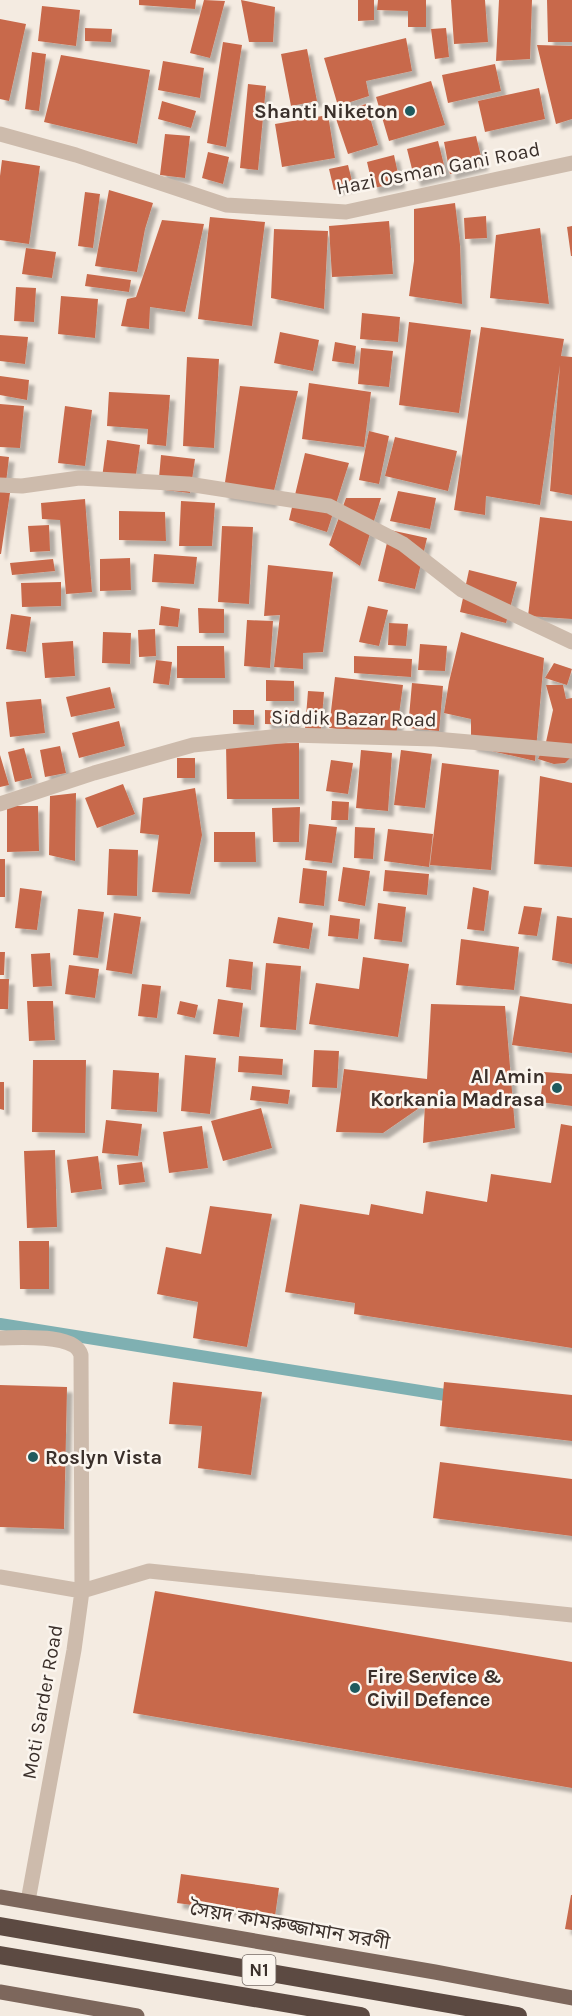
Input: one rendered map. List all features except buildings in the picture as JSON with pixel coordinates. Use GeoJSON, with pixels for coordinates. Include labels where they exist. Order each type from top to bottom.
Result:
{"type":"FeatureCollection","features":[{"type":"Feature","properties":{"kind":"highway","name":"N1"},"geometry":{"type":"LineString","coordinates":[[0,1926],[518,2016]]}},
{"type":"Feature","properties":{"kind":"highway","name":"N1"},"geometry":{"type":"LineString","coordinates":[[0,1955],[361,2016]]}},
{"type":"Feature","properties":{"kind":"main road","name":"সৈয়দ কামরুজ্জামান সরণী"},"geometry":{"type":"LineString","coordinates":[[0,1897],[572,1998]]}},
{"type":"Feature","properties":{"kind":"main road"},"geometry":{"type":"LineString","coordinates":[[0,1992],[137,2016]]}},
{"type":"Feature","properties":{"kind":"street","name":"Hazi Osman Gani Road"},"geometry":{"type":"LineString","coordinates":[[0,134],[76,155],[226,205],[346,212],[572,163]]}},
{"type":"Feature","properties":{"kind":"street"},"geometry":{"type":"LineString","coordinates":[[0,485],[22,486],[79,478],[188,484],[328,506],[403,544],[462,590],[572,642]]}},
{"type":"Feature","properties":{"kind":"street","name":"Siddik Bazar Road"},"geometry":{"type":"LineString","coordinates":[[0,804],[94,772],[193,745],[290,735],[435,739],[572,751]]}},
{"type":"Feature","properties":{"kind":"street","name":"Moti Sarder Road"},"geometry":{"type":"LineString","coordinates":[[0,1338],[41,1338],[73,1344],[79,1349],[81,1355],[82,1591],[74,1650],[28,1901]]}},
{"type":"Feature","properties":{"kind":"street"},"geometry":{"type":"LineString","coordinates":[[0,1577],[82,1591],[149,1571],[572,1615]]}},
{"type":"Feature","properties":{"kind":"waterway"},"geometry":{"type":"LineString","coordinates":[[0,1324],[458,1397]]}},
{"type":"Feature","properties":{"kind":"place","name":"Shanti Niketon"},"geometry":{"type":"Point","coordinates":[410,111]}},
{"type":"Feature","properties":{"kind":"place","name":"Al Amin Korkania Madrasa"},"geometry":{"type":"Point","coordinates":[557,1088]}},
{"type":"Feature","properties":{"kind":"place","name":"Roslyn Vista"},"geometry":{"type":"Point","coordinates":[33,1457]}},
{"type":"Feature","properties":{"kind":"place","name":"Fire Service & Civil Defence"},"geometry":{"type":"Point","coordinates":[355,1688]}}]}
